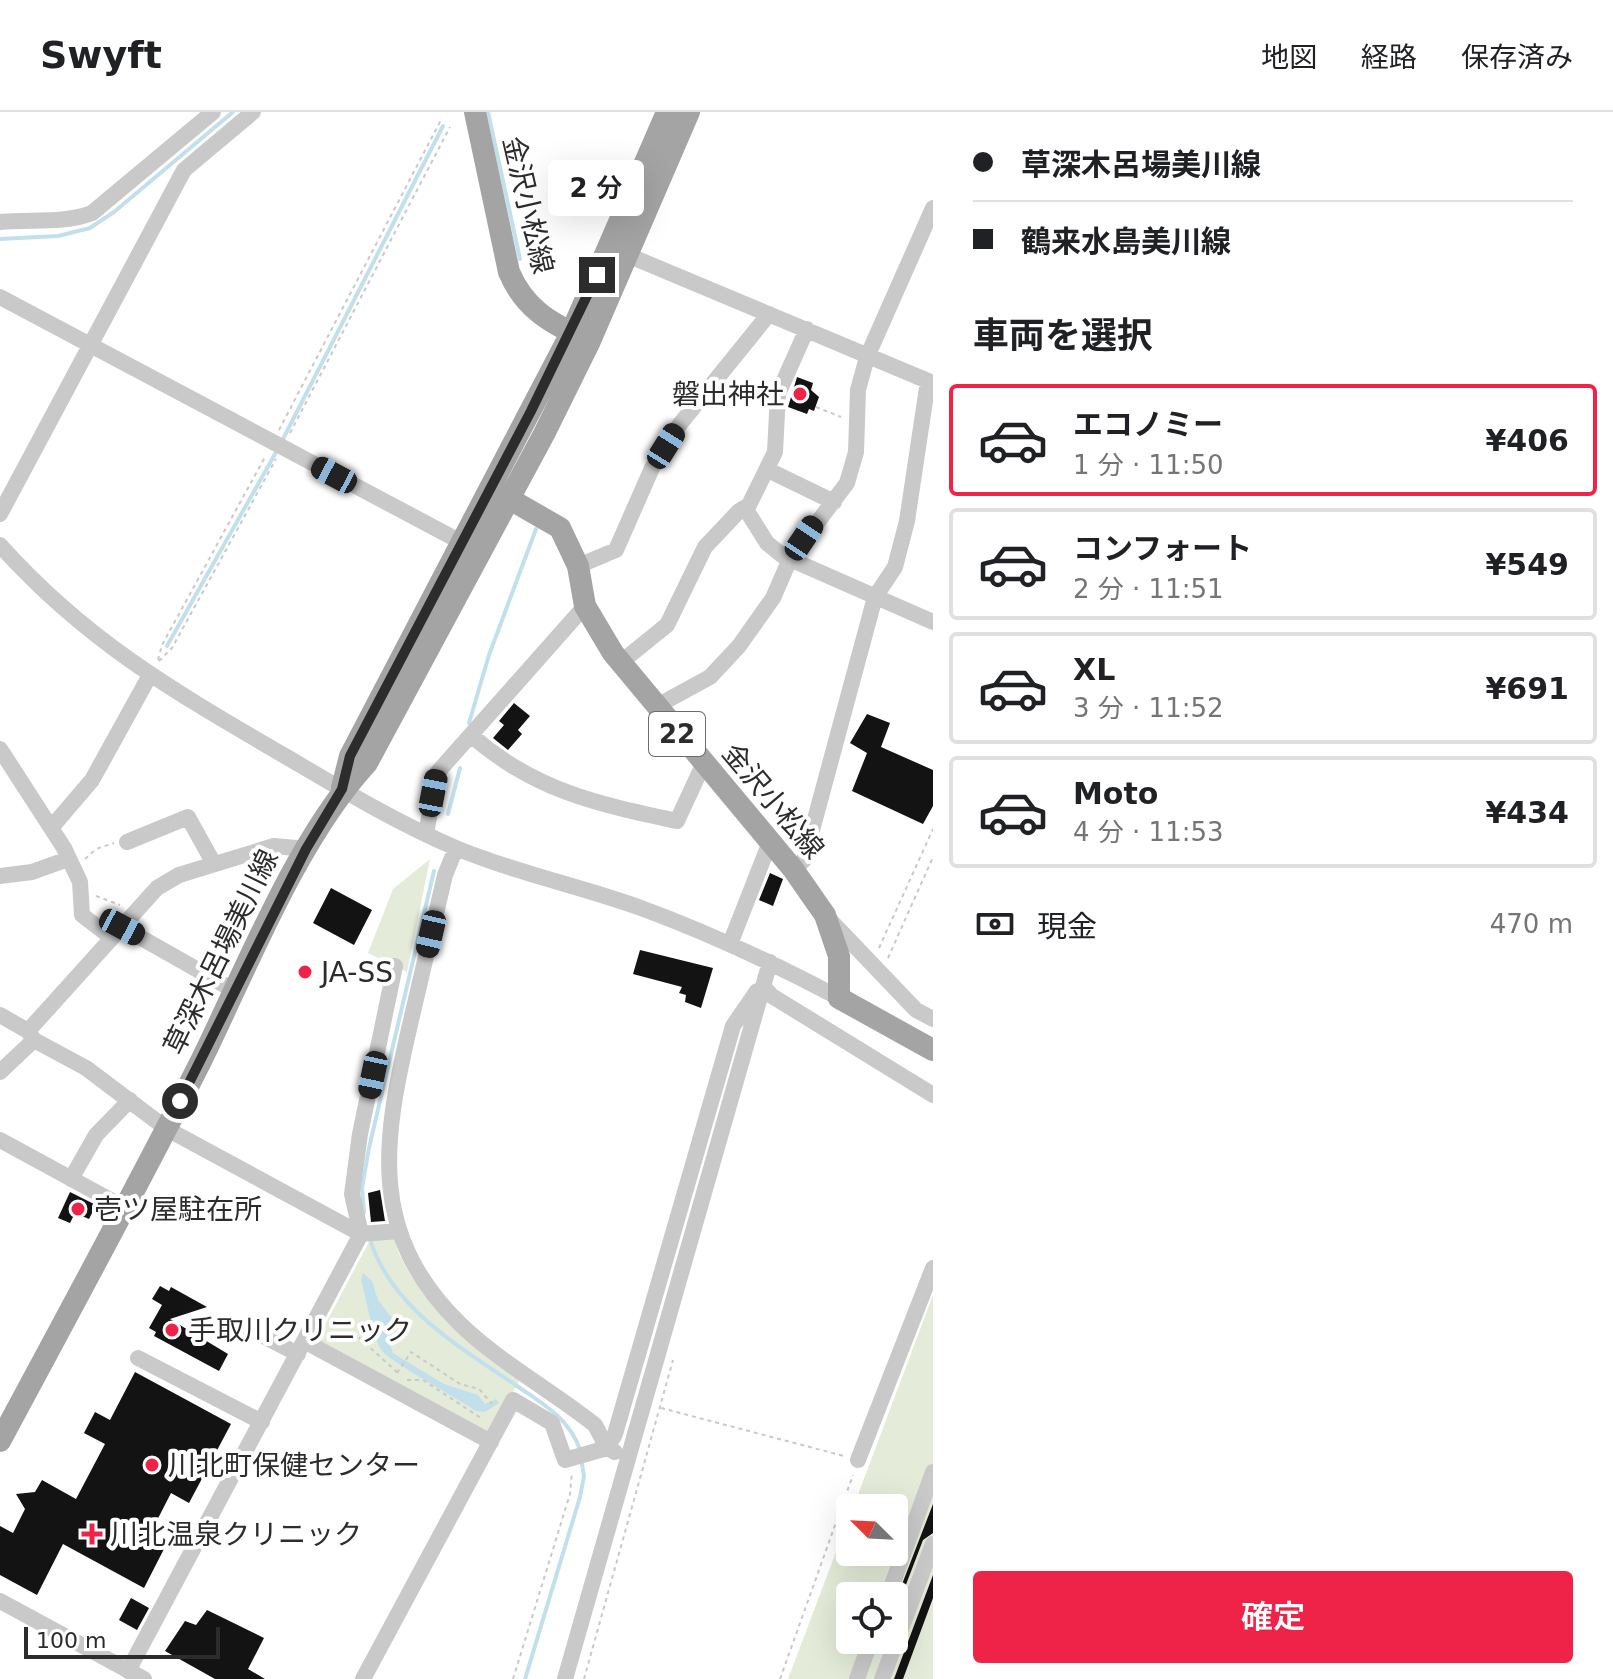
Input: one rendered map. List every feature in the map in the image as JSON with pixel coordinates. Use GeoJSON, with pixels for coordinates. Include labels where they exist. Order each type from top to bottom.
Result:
{"type":"FeatureCollection","features":[{"type":"Feature","properties":{"kind":"main road","name":"金沢小松線"},"geometry":{"type":"LineString","coordinates":[[475,112],[509,272],[518,294],[535,312],[581,337]]}},
{"type":"Feature","properties":{"kind":"main road"},"geometry":{"type":"LineString","coordinates":[[618,251],[667,112]]}},
{"type":"Feature","properties":{"kind":"main road"},"geometry":{"type":"LineString","coordinates":[[512,499],[618,251],[689,112]]}},
{"type":"Feature","properties":{"kind":"main road"},"geometry":{"type":"LineString","coordinates":[[491,490],[581,337]]}},
{"type":"Feature","properties":{"kind":"main road","name":"金沢小松線"},"geometry":{"type":"LineString","coordinates":[[491,490],[560,528],[578,566],[585,606],[620,663],[793,869],[825,915],[839,956],[839,998]]}},
{"type":"Feature","properties":{"kind":"main road","name":"草深木呂場美川線"},"geometry":{"type":"LineString","coordinates":[[342,789],[350,756],[491,490]]}},
{"type":"Feature","properties":{"kind":"main road","name":"草深木呂場美川線"},"geometry":{"type":"LineString","coordinates":[[0,1441],[167,1129],[306,849],[342,789],[367,763],[512,499]]}},
{"type":"Feature","properties":{"kind":"main road"},"geometry":{"type":"LineString","coordinates":[[839,998],[933,1050]]}},
{"type":"Feature","properties":{"kind":"street"},"geometry":{"type":"LineString","coordinates":[[0,222],[45,218],[69,221],[92,213],[165,156],[213,112]]}},
{"type":"Feature","properties":{"kind":"street"},"geometry":{"type":"LineString","coordinates":[[0,514],[179,172],[253,112]]}},
{"type":"Feature","properties":{"kind":"street"},"geometry":{"type":"LineString","coordinates":[[165,156],[179,172]]}},
{"type":"Feature","properties":{"kind":"street"},"geometry":{"type":"LineString","coordinates":[[655,707],[710,677],[739,646],[773,598],[790,559],[847,483],[856,452],[858,390],[867,357],[933,208]]}},
{"type":"Feature","properties":{"kind":"street"},"geometry":{"type":"LineString","coordinates":[[618,251],[928,381],[907,521],[895,567],[875,597],[804,860],[793,869]]}},
{"type":"Feature","properties":{"kind":"street"},"geometry":{"type":"LineString","coordinates":[[0,297],[463,543]]}},
{"type":"Feature","properties":{"kind":"street"},"geometry":{"type":"LineString","coordinates":[[578,566],[616,550],[652,468],[680,424],[769,314]]}},
{"type":"Feature","properties":{"kind":"street"},"geometry":{"type":"LineString","coordinates":[[620,663],[667,625],[705,547],[745,508],[768,470],[778,436],[778,394],[807,329]]}},
{"type":"Feature","properties":{"kind":"street"},"geometry":{"type":"LineString","coordinates":[[768,470],[834,502]]}},
{"type":"Feature","properties":{"kind":"street"},"geometry":{"type":"LineString","coordinates":[[745,508],[767,543],[790,559],[933,622]]}},
{"type":"Feature","properties":{"kind":"street"},"geometry":{"type":"LineString","coordinates":[[0,545],[76,622],[150,675],[342,789],[456,848],[641,908],[770,962],[839,998]]}},
{"type":"Feature","properties":{"kind":"street"},"geometry":{"type":"LineString","coordinates":[[426,834],[437,773],[585,606]]}},
{"type":"Feature","properties":{"kind":"street"},"geometry":{"type":"LineString","coordinates":[[51,828],[92,780],[150,675]]}},
{"type":"Feature","properties":{"kind":"street"},"geometry":{"type":"LineString","coordinates":[[472,736],[504,764],[550,788],[598,804],[677,821],[703,765]]}},
{"type":"Feature","properties":{"kind":"street"},"geometry":{"type":"LineString","coordinates":[[0,749],[51,828],[70,864],[80,890],[82,915],[235,991]]}},
{"type":"Feature","properties":{"kind":"street"},"geometry":{"type":"LineString","coordinates":[[127,842],[188,817],[214,864]]}},
{"type":"Feature","properties":{"kind":"street"},"geometry":{"type":"LineString","coordinates":[[730,944],[770,842]]}},
{"type":"Feature","properties":{"kind":"street"},"geometry":{"type":"LineString","coordinates":[[0,1072],[157,888],[179,875],[274,846],[306,849]]}},
{"type":"Feature","properties":{"kind":"street"},"geometry":{"type":"LineString","coordinates":[[456,848],[445,875],[391,1110],[387,1164],[390,1196],[399,1231],[418,1274],[461,1325],[595,1425],[602,1449]]}},
{"type":"Feature","properties":{"kind":"street"},"geometry":{"type":"LineString","coordinates":[[3,872],[32,872],[70,864]]}},
{"type":"Feature","properties":{"kind":"street"},"geometry":{"type":"LineString","coordinates":[[825,915],[916,1010],[933,1019]]}},
{"type":"Feature","properties":{"kind":"street"},"geometry":{"type":"LineString","coordinates":[[565,1679],[770,962]]}},
{"type":"Feature","properties":{"kind":"street"},"geometry":{"type":"LineString","coordinates":[[128,1671],[361,1234],[352,1194],[360,1134],[395,966]]}},
{"type":"Feature","properties":{"kind":"street"},"geometry":{"type":"LineString","coordinates":[[764,983],[772,996],[933,1095]]}},
{"type":"Feature","properties":{"kind":"street"},"geometry":{"type":"LineString","coordinates":[[363,1679],[513,1400],[552,1423],[565,1460],[602,1449],[615,1434],[733,1026],[764,983]]}},
{"type":"Feature","properties":{"kind":"street"},"geometry":{"type":"LineString","coordinates":[[0,1015],[86,1068],[167,1129],[361,1234],[399,1231]]}},
{"type":"Feature","properties":{"kind":"street"},"geometry":{"type":"LineString","coordinates":[[71,1179],[96,1135],[130,1100]]}},
{"type":"Feature","properties":{"kind":"street"},"geometry":{"type":"LineString","coordinates":[[0,1140],[125,1208]]}},
{"type":"Feature","properties":{"kind":"street"},"geometry":{"type":"LineString","coordinates":[[858,1460],[933,1268]]}},
{"type":"Feature","properties":{"kind":"street"},"geometry":{"type":"LineString","coordinates":[[242,1325],[301,1348],[491,1442]]}},
{"type":"Feature","properties":{"kind":"street"},"geometry":{"type":"LineString","coordinates":[[138,1358],[262,1422]]}},
{"type":"Feature","properties":{"kind":"street"},"geometry":{"type":"LineString","coordinates":[[602,1449],[627,1458]]}},
{"type":"Feature","properties":{"kind":"street"},"geometry":{"type":"LineString","coordinates":[[893,1582],[933,1472]]}},
{"type":"Feature","properties":{"kind":"street"},"geometry":{"type":"LineString","coordinates":[[882,1679],[933,1544]]}},
{"type":"Feature","properties":{"kind":"street"},"geometry":{"type":"LineString","coordinates":[[0,1601],[144,1679]]}},
{"type":"Feature","properties":{"kind":"street"},"geometry":{"type":"LineString","coordinates":[[857,1679],[866,1654]]}},
{"type":"Feature","properties":{"kind":"path"},"geometry":{"type":"LineString","coordinates":[[442,118],[278,445],[162,645],[158,662],[172,648],[450,127]]}},
{"type":"Feature","properties":{"kind":"path"},"geometry":{"type":"LineString","coordinates":[[816,407],[857,423]]}},
{"type":"Feature","properties":{"kind":"path"},"geometry":{"type":"LineString","coordinates":[[876,969],[933,829]]}},
{"type":"Feature","properties":{"kind":"path"},"geometry":{"type":"LineString","coordinates":[[70,864],[96,849],[127,842]]}},
{"type":"Feature","properties":{"kind":"path"},"geometry":{"type":"LineString","coordinates":[[876,969],[933,857]]}},
{"type":"Feature","properties":{"kind":"path"},"geometry":{"type":"LineString","coordinates":[[80,890],[137,911]]}},
{"type":"Feature","properties":{"kind":"path"},"geometry":{"type":"LineString","coordinates":[[353,1332],[397,1373],[408,1380],[423,1380],[482,1419],[491,1442]]}},
{"type":"Feature","properties":{"kind":"path"},"geometry":{"type":"LineString","coordinates":[[397,1373],[411,1352],[460,1384],[479,1389],[497,1412]]}},
{"type":"Feature","properties":{"kind":"path"},"geometry":{"type":"LineString","coordinates":[[659,1408],[858,1460],[780,1679]]}},
{"type":"Feature","properties":{"kind":"path"},"geometry":{"type":"LineString","coordinates":[[513,1679],[570,1494],[570,1459]]}},
{"type":"Feature","properties":{"kind":"green space"},"geometry":{"type":"Polygon","coordinates":[[[430,859],[407,972],[368,953],[393,889],[430,859]]]}},
{"type":"Feature","properties":{"kind":"green space"},"geometry":{"type":"Polygon","coordinates":[[[395,1237],[408,1272],[443,1318],[467,1340],[522,1376],[489,1434],[317,1340],[370,1240],[395,1237]]]}},
{"type":"Feature","properties":{"kind":"green space"},"geometry":{"type":"Polygon","coordinates":[[[933,1295],[933,1679],[788,1679],[836,1552],[836,1566],[908,1566],[908,1494],[858,1494],[933,1295]]]}},
{"type":"Feature","properties":{"kind":"water"},"geometry":{"type":"Polygon","coordinates":[[[363,1273],[372,1281],[378,1300],[395,1322],[390,1345],[393,1353],[444,1384],[478,1395],[485,1404],[496,1399],[499,1403],[485,1412],[476,1411],[382,1351],[370,1317],[361,1280],[363,1273]]]}},
{"type":"Feature","properties":{"kind":"building","name":"磐出神社"},"geometry":{"type":"Polygon","coordinates":[[[797,377],[813,383],[811,390],[819,397],[814,411],[809,409],[807,414],[788,407],[797,377]]]}},
{"type":"Feature","properties":{"kind":"building"},"geometry":{"type":"Polygon","coordinates":[[[514,703],[530,716],[518,730],[522,734],[508,750],[493,738],[504,725],[499,721],[514,703]]]}},
{"type":"Feature","properties":{"kind":"building"},"geometry":{"type":"Polygon","coordinates":[[[867,714],[890,723],[881,747],[933,770],[933,806],[923,824],[852,791],[867,753],[850,743],[867,714]]]}},
{"type":"Feature","properties":{"kind":"building"},"geometry":{"type":"Polygon","coordinates":[[[770,873],[783,879],[773,906],[759,900],[770,873]]]}},
{"type":"Feature","properties":{"kind":"building"},"geometry":{"type":"Polygon","coordinates":[[[331,888],[372,910],[354,945],[313,923],[331,888]]]}},
{"type":"Feature","properties":{"kind":"building"},"geometry":{"type":"Polygon","coordinates":[[[640,950],[713,968],[701,1008],[685,1002],[686,995],[679,993],[682,987],[633,974],[640,950]]]}},
{"type":"Feature","properties":{"kind":"building"},"geometry":{"type":"Polygon","coordinates":[[[380,1190],[385,1221],[371,1222],[368,1193],[380,1190]]]}},
{"type":"Feature","properties":{"kind":"building","name":"壱ツ屋駐在所"},"geometry":{"type":"Polygon","coordinates":[[[70,1192],[96,1205],[89,1219],[75,1213],[70,1223],[58,1218],[70,1192]]]}},
{"type":"Feature","properties":{"kind":"building","name":"手取川クリニック"},"geometry":{"type":"Polygon","coordinates":[[[160,1286],[169,1291],[171,1287],[207,1307],[170,1319],[228,1354],[219,1371],[154,1336],[156,1332],[149,1328],[162,1305],[152,1299],[160,1286]]]}},
{"type":"Feature","properties":{"kind":"building"},"geometry":{"type":"Polygon","coordinates":[[[135,1372],[231,1424],[189,1503],[171,1493],[148,1538],[165,1547],[144,1588],[63,1544],[37,1595],[0,1575],[0,1526],[13,1533],[25,1509],[16,1494],[35,1492],[42,1480],[76,1499],[105,1444],[84,1433],[95,1412],[110,1420],[135,1372]]]}},
{"type":"Feature","properties":{"kind":"building"},"geometry":{"type":"Polygon","coordinates":[[[933,1504],[933,1533],[923,1540],[907,1582],[903,1582],[933,1504]]]}},
{"type":"Feature","properties":{"kind":"building"},"geometry":{"type":"Polygon","coordinates":[[[933,1575],[933,1598],[903,1679],[894,1679],[903,1654],[908,1654],[908,1642],[933,1575]]]}},
{"type":"Feature","properties":{"kind":"building"},"geometry":{"type":"Polygon","coordinates":[[[131,1598],[149,1608],[137,1630],[119,1620],[131,1598]]]}},
{"type":"Feature","properties":{"kind":"building"},"geometry":{"type":"Polygon","coordinates":[[[207,1610],[264,1638],[248,1669],[265,1679],[215,1679],[165,1651],[185,1621],[196,1625],[207,1610]]]}},
{"type":"Feature","properties":{"kind":"waterway"},"geometry":{"type":"LineString","coordinates":[[0,239],[58,236],[90,228],[114,212],[233,112]]}},
{"type":"Feature","properties":{"kind":"waterway"},"geometry":{"type":"LineString","coordinates":[[488,112],[520,259]]}},
{"type":"Feature","properties":{"kind":"waterway"},"geometry":{"type":"LineString","coordinates":[[283,439],[443,126]]}},
{"type":"Feature","properties":{"kind":"waterway"},"geometry":{"type":"LineString","coordinates":[[167,646],[275,454]]}},
{"type":"Feature","properties":{"kind":"waterway"},"geometry":{"type":"LineString","coordinates":[[469,723],[489,655],[536,529]]}},
{"type":"Feature","properties":{"kind":"waterway"},"geometry":{"type":"LineString","coordinates":[[448,814],[460,768]]}},
{"type":"Feature","properties":{"kind":"waterway"},"geometry":{"type":"LineString","coordinates":[[364,1212],[362,1188],[369,1148],[434,871]]}},
{"type":"Feature","properties":{"kind":"waterway"},"geometry":{"type":"LineString","coordinates":[[369,1236],[379,1261],[410,1304],[450,1340],[554,1413],[569,1429],[580,1450]]}},
{"type":"Feature","properties":{"kind":"waterway"},"geometry":{"type":"LineString","coordinates":[[525,1679],[580,1497],[584,1476],[581,1458]]}},
{"type":"Feature","properties":{"kind":"place","name":"磐出神社"},"geometry":{"type":"Point","coordinates":[800,394]}},
{"type":"Feature","properties":{"kind":"place","name":"JA-SS"},"geometry":{"type":"Point","coordinates":[305,972]}},
{"type":"Feature","properties":{"kind":"place","name":"壱ツ屋駐在所"},"geometry":{"type":"Point","coordinates":[78,1209]}},
{"type":"Feature","properties":{"kind":"place","name":"手取川クリニック"},"geometry":{"type":"Point","coordinates":[172,1330]}},
{"type":"Feature","properties":{"kind":"place","name":"川北町保健センター"},"geometry":{"type":"Point","coordinates":[152,1465]}},
{"type":"Feature","properties":{"kind":"place","name":"川北温泉クリニック"},"geometry":{"type":"Point","coordinates":[92,1534]}},
{"type":"Feature","properties":{"kind":"route"},"geometry":{"type":"LineString","coordinates":[[180,1101],[306,849],[342,789],[350,756],[491,490],[597,275]]}}]}
